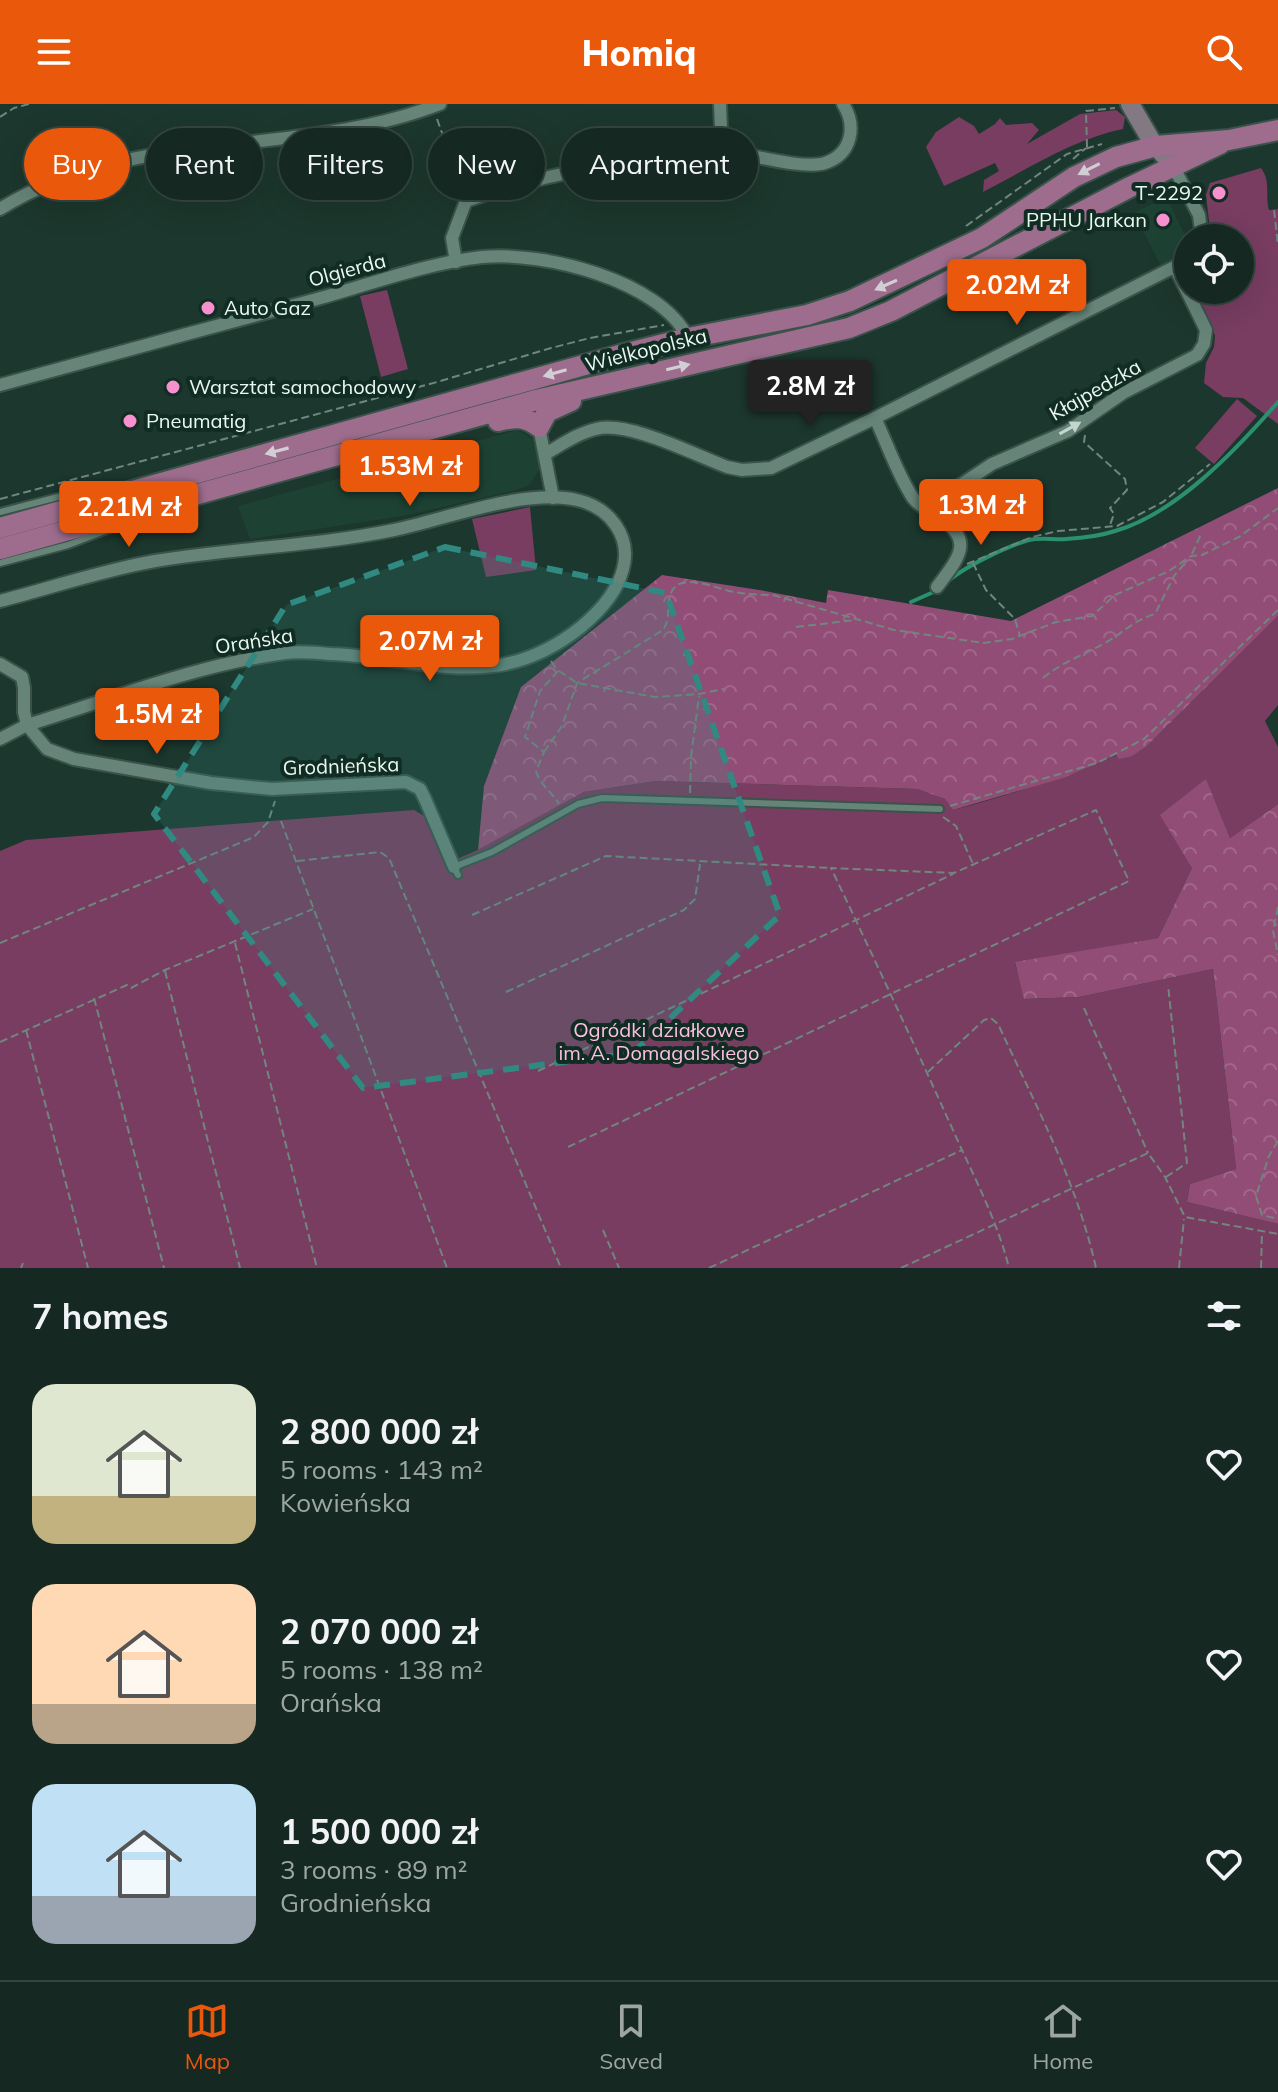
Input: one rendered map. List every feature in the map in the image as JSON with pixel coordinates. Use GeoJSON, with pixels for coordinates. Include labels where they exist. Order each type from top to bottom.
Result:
{"type":"FeatureCollection","features":[{"type":"Feature","properties":{"kind":"main road","name":"Wielkopolska"},"geometry":{"type":"LineString","coordinates":[[0,528],[688,338],[807,315],[850,301],[982,238],[1097,165],[1156,146],[1229,140],[1278,130]]}},
{"type":"Feature","properties":{"kind":"main road","name":"Wielkopolska"},"geometry":{"type":"LineString","coordinates":[[0,549],[431,429],[627,379],[849,328],[891,311],[1229,140]]}},
{"type":"Feature","properties":{"kind":"main road"},"geometry":{"type":"LineString","coordinates":[[431,429],[516,417],[528,419],[539,427],[547,412],[554,407],[627,379]]}},
{"type":"Feature","properties":{"kind":"street"},"geometry":{"type":"LineString","coordinates":[[720,104],[721,128]]}},
{"type":"Feature","properties":{"kind":"street"},"geometry":{"type":"LineString","coordinates":[[758,156],[807,165],[828,162],[839,155],[851,134],[852,122],[843,104]]}},
{"type":"Feature","properties":{"kind":"street"},"geometry":{"type":"LineString","coordinates":[[0,209],[29,192],[87,169],[119,161],[175,150],[326,132],[387,121],[435,106]]}},
{"type":"Feature","properties":{"kind":"street"},"geometry":{"type":"LineString","coordinates":[[1124,106],[1173,166],[1199,215],[1200,224]]}},
{"type":"Feature","properties":{"kind":"street"},"geometry":{"type":"LineString","coordinates":[[456,262],[452,238],[466,201],[529,181],[561,175]]}},
{"type":"Feature","properties":{"kind":"street","name":"Olgierda"},"geometry":{"type":"LineString","coordinates":[[0,385],[483,257],[547,261],[581,269],[634,290],[660,305],[681,323],[688,338]]}},
{"type":"Feature","properties":{"kind":"street"},"geometry":{"type":"LineString","coordinates":[[545,454],[585,433],[609,427],[630,430],[727,467],[771,468],[1174,268]]}},
{"type":"Feature","properties":{"kind":"street","name":"Kłajpedzka"},"geometry":{"type":"LineString","coordinates":[[936,515],[969,478],[992,464],[1068,431],[1123,393],[1197,355],[1204,344],[1206,330],[1193,304]]}},
{"type":"Feature","properties":{"kind":"street"},"geometry":{"type":"LineString","coordinates":[[875,418],[914,499],[954,528],[963,547],[937,587]]}},
{"type":"Feature","properties":{"kind":"street"},"geometry":{"type":"LineString","coordinates":[[539,427],[553,498]]}},
{"type":"Feature","properties":{"kind":"street","name":"Orańska"},"geometry":{"type":"LineString","coordinates":[[0,601],[150,562],[391,530],[519,500],[553,498],[587,503],[615,523],[624,544],[626,561],[615,591],[601,608],[560,644],[502,667],[482,668],[291,652],[214,666],[27,725],[0,739]]}},
{"type":"Feature","properties":{"kind":"street"},"geometry":{"type":"LineString","coordinates":[[0,664],[22,677],[27,725]]}},
{"type":"Feature","properties":{"kind":"street","name":"Grodnieńska"},"geometry":{"type":"LineString","coordinates":[[27,725],[47,749],[74,759],[211,783],[282,790],[406,782],[420,789],[456,871]]}},
{"type":"Feature","properties":{"kind":"lane","name":"Wielkopolska"},"geometry":{"type":"LineString","coordinates":[[0,512],[58,497],[105,490],[133,491]]}},
{"type":"Feature","properties":{"kind":"lane","name":"Wielkopolska"},"geometry":{"type":"LineString","coordinates":[[0,563],[68,545],[124,524],[143,510]]}},
{"type":"Feature","properties":{"kind":"lane"},"geometry":{"type":"LineString","coordinates":[[456,871],[578,804],[602,798],[940,809]]}},
{"type":"Feature","properties":{"kind":"path"},"geometry":{"type":"LineString","coordinates":[[0,117],[14,108],[29,104]]}},
{"type":"Feature","properties":{"kind":"path"},"geometry":{"type":"LineString","coordinates":[[435,106],[466,201]]}},
{"type":"Feature","properties":{"kind":"path"},"geometry":{"type":"LineString","coordinates":[[956,231],[989,212],[1028,180],[1067,154],[1087,147],[1086,111],[1124,106]]}},
{"type":"Feature","properties":{"kind":"path"},"geometry":{"type":"LineString","coordinates":[[1274,210],[1278,245]]}},
{"type":"Feature","properties":{"kind":"path"},"geometry":{"type":"LineString","coordinates":[[0,499],[350,406],[590,338],[669,324]]}},
{"type":"Feature","properties":{"kind":"path"},"geometry":{"type":"LineString","coordinates":[[1083,421],[1084,442],[1125,479],[1127,485],[1127,490],[1110,508],[1114,514],[1110,526]]}},
{"type":"Feature","properties":{"kind":"path"},"geometry":{"type":"LineString","coordinates":[[948,572],[1032,537],[1110,526],[1136,518],[1163,502],[1210,464]]}},
{"type":"Feature","properties":{"kind":"path"},"geometry":{"type":"LineString","coordinates":[[356,470],[360,488]]}},
{"type":"Feature","properties":{"kind":"path"},"geometry":{"type":"LineString","coordinates":[[564,812],[553,793],[539,781],[536,771],[544,752],[562,726],[577,683],[663,630],[667,624],[671,590],[677,585],[690,582],[754,595],[773,595],[894,630],[984,643],[1020,636],[1056,622],[1092,616],[1115,595],[1169,571],[1191,556],[1202,555],[1249,532],[1278,508]]}},
{"type":"Feature","properties":{"kind":"path"},"geometry":{"type":"LineString","coordinates":[[1043,678],[1079,654],[1105,643],[1127,626],[1155,614],[1174,576],[1191,556],[1201,534]]}},
{"type":"Feature","properties":{"kind":"path"},"geometry":{"type":"LineString","coordinates":[[973,562],[986,590],[1015,619],[1020,636]]}},
{"type":"Feature","properties":{"kind":"path"},"geometry":{"type":"LineString","coordinates":[[974,865],[956,826],[942,817],[940,809],[1097,763],[1144,739],[1278,610]]}},
{"type":"Feature","properties":{"kind":"path"},"geometry":{"type":"LineString","coordinates":[[796,627],[856,620]]}},
{"type":"Feature","properties":{"kind":"path"},"geometry":{"type":"LineString","coordinates":[[544,652],[558,671],[577,683],[655,697],[724,689]]}},
{"type":"Feature","properties":{"kind":"path"},"geometry":{"type":"LineString","coordinates":[[544,752],[525,737],[540,691],[558,671]]}},
{"type":"Feature","properties":{"kind":"path"},"geometry":{"type":"LineString","coordinates":[[691,801],[691,757],[699,694]]}},
{"type":"Feature","properties":{"kind":"path"},"geometry":{"type":"LineString","coordinates":[[0,943],[254,837],[268,822],[276,800],[273,796]]}},
{"type":"Feature","properties":{"kind":"path"},"geometry":{"type":"LineString","coordinates":[[538,1071],[954,873],[1096,810],[1129,881],[568,1147]]}},
{"type":"Feature","properties":{"kind":"path"},"geometry":{"type":"LineString","coordinates":[[281,821],[447,1268]]}},
{"type":"Feature","properties":{"kind":"path"},"geometry":{"type":"LineString","coordinates":[[297,861],[380,852],[389,858],[561,1268]]}},
{"type":"Feature","properties":{"kind":"path"},"geometry":{"type":"LineString","coordinates":[[472,915],[606,856],[954,873]]}},
{"type":"Feature","properties":{"kind":"path"},"geometry":{"type":"LineString","coordinates":[[506,992],[684,910],[695,899],[700,861]]}},
{"type":"Feature","properties":{"kind":"path"},"geometry":{"type":"LineString","coordinates":[[831,868],[1001,1236],[1009,1268]]}},
{"type":"Feature","properties":{"kind":"path"},"geometry":{"type":"LineString","coordinates":[[1278,907],[1273,931],[1278,955]]}},
{"type":"Feature","properties":{"kind":"path"},"geometry":{"type":"LineString","coordinates":[[0,1042],[94,998],[127,985],[131,988],[165,970],[314,909]]}},
{"type":"Feature","properties":{"kind":"path"},"geometry":{"type":"LineString","coordinates":[[235,943],[317,1268]]}},
{"type":"Feature","properties":{"kind":"path"},"geometry":{"type":"LineString","coordinates":[[165,970],[240,1268]]}},
{"type":"Feature","properties":{"kind":"path"},"geometry":{"type":"LineString","coordinates":[[1165,1177],[1187,1163],[1168,985]]}},
{"type":"Feature","properties":{"kind":"path"},"geometry":{"type":"LineString","coordinates":[[94,998],[164,1268]]}},
{"type":"Feature","properties":{"kind":"path"},"geometry":{"type":"LineString","coordinates":[[1084,1008],[1148,1153],[1165,1177],[1185,1217],[1179,1268]]}},
{"type":"Feature","properties":{"kind":"path"},"geometry":{"type":"LineString","coordinates":[[927,1073],[984,1020],[991,1018],[998,1024],[1073,1188],[1086,1224],[1096,1268]]}},
{"type":"Feature","properties":{"kind":"path"},"geometry":{"type":"LineString","coordinates":[[26,1029],[88,1268]]}},
{"type":"Feature","properties":{"kind":"path"},"geometry":{"type":"LineString","coordinates":[[1278,1141],[1269,1156],[1256,1196],[1262,1215],[1278,1219]]}},
{"type":"Feature","properties":{"kind":"path"},"geometry":{"type":"LineString","coordinates":[[709,1268],[962,1150]]}},
{"type":"Feature","properties":{"kind":"path"},"geometry":{"type":"LineString","coordinates":[[901,1268],[1148,1153]]}},
{"type":"Feature","properties":{"kind":"path"},"geometry":{"type":"LineString","coordinates":[[1185,1217],[1278,1234]]}},
{"type":"Feature","properties":{"kind":"path"},"geometry":{"type":"LineString","coordinates":[[603,1230],[619,1268]]}},
{"type":"Feature","properties":{"kind":"path"},"geometry":{"type":"LineString","coordinates":[[1261,1268],[1262,1231]]}},
{"type":"Feature","properties":{"kind":"path"},"geometry":{"type":"LineString","coordinates":[[21,1268],[23,1263]]}},
{"type":"Feature","properties":{"kind":"highlighted area"},"geometry":{"type":"Polygon","coordinates":[[[445,547],[666,593],[780,915],[633,1053],[363,1088],[154,814],[286,605],[445,547]]]}},
{"type":"Feature","properties":{"kind":"shaded area"},"geometry":{"type":"Polygon","coordinates":[[[1166,197],[1180,224],[1174,224],[1174,258],[1162,268],[1134,213],[1166,197]]]}},
{"type":"Feature","properties":{"kind":"shaded area"},"geometry":{"type":"Polygon","coordinates":[[[517,430],[533,439],[540,468],[530,484],[517,490],[403,516],[250,539],[238,506],[517,430]]]}},
{"type":"Feature","properties":{"kind":"green space"},"geometry":{"type":"Polygon","coordinates":[[[1116,110],[1125,117],[1123,129],[1069,147],[983,192],[984,180],[999,171],[995,163],[944,186],[926,147],[936,132],[959,117],[974,126],[979,134],[1000,118],[1006,125],[1032,123],[1039,130],[1027,144],[1080,114],[1116,110]]]}},
{"type":"Feature","properties":{"kind":"green space"},"geometry":{"type":"Polygon","coordinates":[[[1261,168],[1266,178],[1269,210],[1278,209],[1278,424],[1243,398],[1223,397],[1204,383],[1206,363],[1214,347],[1215,335],[1198,304],[1254,304],[1254,224],[1209,224],[1206,195],[1210,183],[1261,168]]]}},
{"type":"Feature","properties":{"kind":"green space"},"geometry":{"type":"Polygon","coordinates":[[[387,290],[408,369],[381,377],[360,296],[387,290]]]}},
{"type":"Feature","properties":{"kind":"green space"},"geometry":{"type":"Polygon","coordinates":[[[1237,399],[1257,416],[1214,464],[1195,448],[1237,399]]]}},
{"type":"Feature","properties":{"kind":"green space"},"geometry":{"type":"Polygon","coordinates":[[[1278,488],[1278,616],[1146,747],[1132,756],[1119,759],[1116,755],[1063,778],[953,810],[945,799],[917,789],[656,781],[584,792],[478,850],[484,786],[521,687],[662,575],[826,603],[828,590],[1011,621],[1278,488]]]}},
{"type":"Feature","properties":{"kind":"green space"},"geometry":{"type":"Polygon","coordinates":[[[530,507],[536,570],[486,577],[472,519],[530,507]]]}},
{"type":"Feature","properties":{"kind":"green space","name":"Ogródki działkowe im. A. Domagalskiego"},"geometry":{"type":"Polygon","coordinates":[[[1278,616],[1278,705],[1265,721],[1278,747],[1278,804],[1230,838],[1206,780],[1192,868],[1158,938],[1015,963],[1025,999],[1079,997],[1213,969],[1236,1169],[1190,1184],[1187,1202],[1278,1224],[1278,1268],[0,1268],[0,851],[26,840],[414,810],[424,816],[445,864],[478,850],[584,792],[656,781],[917,789],[945,799],[953,810],[1034,786],[1117,755],[1140,751],[1278,616]]]}},
{"type":"Feature","properties":{"kind":"green space"},"geometry":{"type":"Polygon","coordinates":[[[1206,779],[1230,838],[1278,804],[1278,1224],[1187,1202],[1190,1184],[1236,1169],[1213,969],[1079,997],[1024,999],[1015,962],[1158,938],[1192,868],[1160,815],[1206,779]]]}},
{"type":"Feature","properties":{"kind":"waterway"},"geometry":{"type":"LineString","coordinates":[[947,582],[975,564],[1020,543],[1034,539],[1072,539],[1103,534],[1161,510],[1225,459],[1278,402]]}},
{"type":"Feature","properties":{"kind":"waterway"},"geometry":{"type":"LineString","coordinates":[[911,602],[938,590]]}},
{"type":"Feature","properties":{"kind":"place","name":"T-2292"},"geometry":{"type":"Point","coordinates":[1219,193]}},
{"type":"Feature","properties":{"kind":"place","name":"PPHU Jarkan"},"geometry":{"type":"Point","coordinates":[1163,220]}},
{"type":"Feature","properties":{"kind":"place","name":"Auto Gaz"},"geometry":{"type":"Point","coordinates":[208,308]}},
{"type":"Feature","properties":{"kind":"place","name":"Warsztat samochodowy"},"geometry":{"type":"Point","coordinates":[173,387]}},
{"type":"Feature","properties":{"kind":"place","name":"Pneumatig"},"geometry":{"type":"Point","coordinates":[130,421]}}]}
